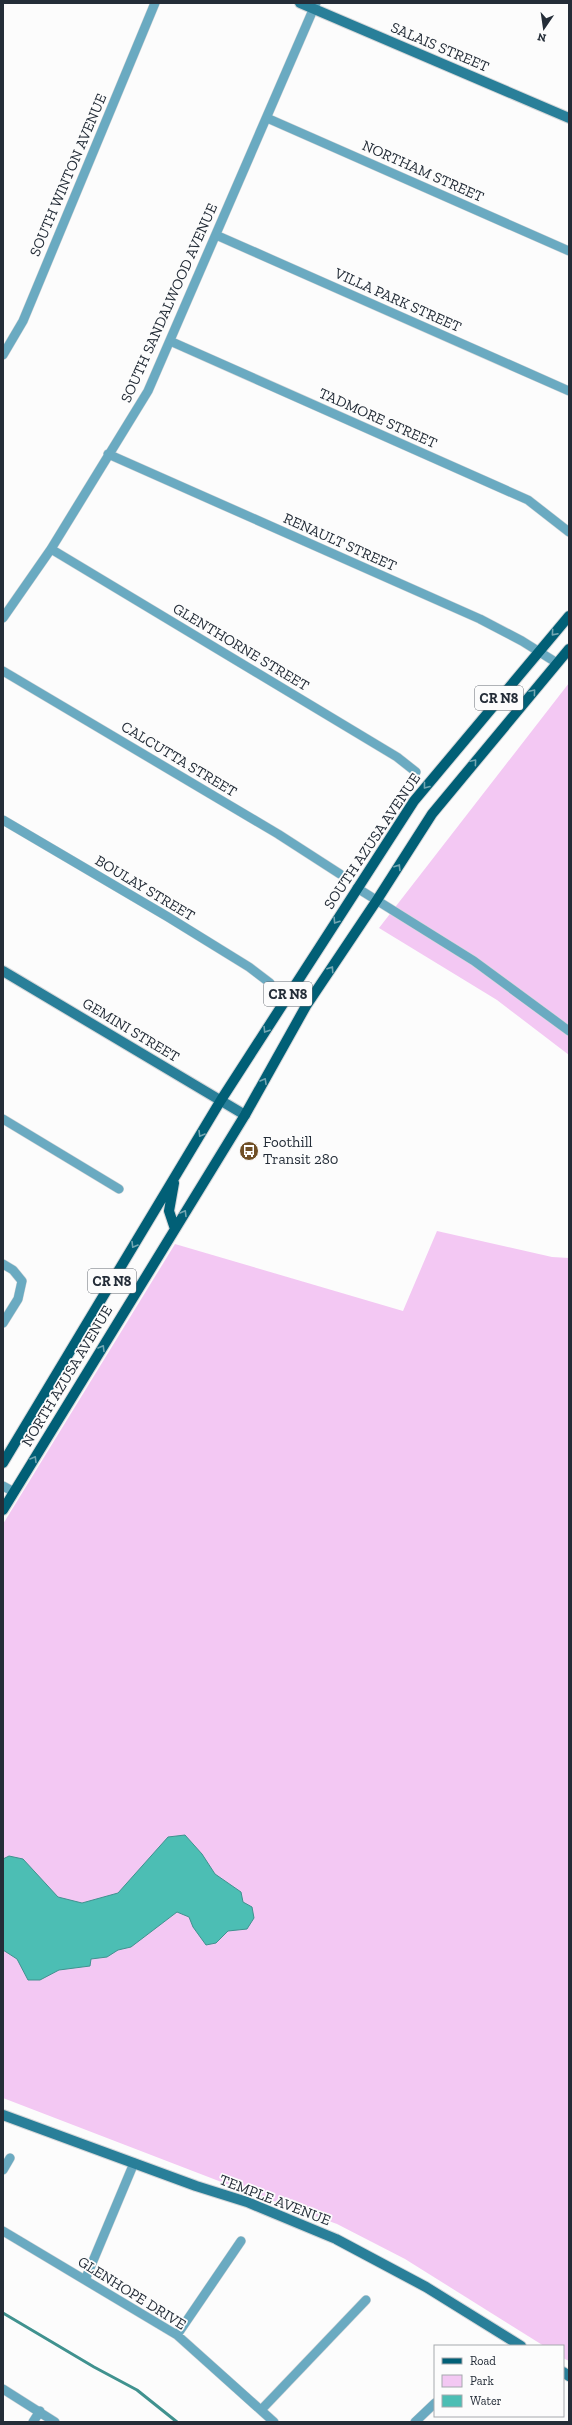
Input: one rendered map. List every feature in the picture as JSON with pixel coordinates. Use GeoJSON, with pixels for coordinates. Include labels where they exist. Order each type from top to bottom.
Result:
{"type":"FeatureCollection","features":[{"type":"Feature","properties":{"kind":"main road","name":"SALAIS STREET"},"geometry":{"type":"LineString","coordinates":[[300,3],[315,6],[569,118]]}},
{"type":"Feature","properties":{"kind":"main road","name":"SOUTH AZUSA AVENUE"},"geometry":{"type":"LineString","coordinates":[[221,1100],[414,801],[538,651],[569,616]]}},
{"type":"Feature","properties":{"kind":"main road","name":"CR N8"},"geometry":{"type":"LineString","coordinates":[[245,1114],[306,1006],[377,900],[432,814],[569,649]]}},
{"type":"Feature","properties":{"kind":"main road","name":"GEMINI STREET"},"geometry":{"type":"LineString","coordinates":[[3,971],[245,1114]]}},
{"type":"Feature","properties":{"kind":"main road","name":"NORTH AZUSA AVENUE"},"geometry":{"type":"LineString","coordinates":[[3,1463],[221,1100]]}},
{"type":"Feature","properties":{"kind":"main road","name":"NORTH AZUSA AVENUE"},"geometry":{"type":"LineString","coordinates":[[3,1510],[245,1114]]}},
{"type":"Feature","properties":{"kind":"main road"},"geometry":{"type":"LineString","coordinates":[[175,1229],[169,1211],[176,1175]]}},
{"type":"Feature","properties":{"kind":"main road","name":"TEMPLE AVENUE"},"geometry":{"type":"LineString","coordinates":[[3,2115],[134,2163],[247,2202],[336,2239],[426,2287],[519,2345]]}},
{"type":"Feature","properties":{"kind":"street","name":"SOUTH WINTON AVENUE"},"geometry":{"type":"LineString","coordinates":[[3,355],[23,321],[155,3]]}},
{"type":"Feature","properties":{"kind":"street","name":"SOUTH SANDALWOOD AVENUE"},"geometry":{"type":"LineString","coordinates":[[3,618],[50,549],[148,391],[315,6]]}},
{"type":"Feature","properties":{"kind":"street","name":"NORTHAM STREET"},"geometry":{"type":"LineString","coordinates":[[266,118],[569,251]]}},
{"type":"Feature","properties":{"kind":"street","name":"VILLA PARK STREET"},"geometry":{"type":"LineString","coordinates":[[216,235],[569,391]]}},
{"type":"Feature","properties":{"kind":"street","name":"TADMORE STREET"},"geometry":{"type":"LineString","coordinates":[[170,341],[528,500],[569,532]]}},
{"type":"Feature","properties":{"kind":"street","name":"RENAULT STREET"},"geometry":{"type":"LineString","coordinates":[[108,454],[480,619],[557,663]]}},
{"type":"Feature","properties":{"kind":"street","name":"GLENTHORNE STREET"},"geometry":{"type":"LineString","coordinates":[[50,549],[397,757],[416,772]]}},
{"type":"Feature","properties":{"kind":"street","name":"CALCUTTA STREET"},"geometry":{"type":"LineString","coordinates":[[3,671],[278,834],[340,874]]}},
{"type":"Feature","properties":{"kind":"street","name":"BOULAY STREET"},"geometry":{"type":"LineString","coordinates":[[3,820],[175,921],[249,967],[270,983]]}},
{"type":"Feature","properties":{"kind":"street"},"geometry":{"type":"LineString","coordinates":[[358,888],[474,961],[569,1031]]}},
{"type":"Feature","properties":{"kind":"street"},"geometry":{"type":"LineString","coordinates":[[3,1119],[119,1190]]}},
{"type":"Feature","properties":{"kind":"street"},"geometry":{"type":"LineString","coordinates":[[3,1264],[13,1270],[22,1281],[18,1299],[3,1323]]}},
{"type":"Feature","properties":{"kind":"street"},"geometry":{"type":"LineString","coordinates":[[3,1486],[14,1492]]}},
{"type":"Feature","properties":{"kind":"street"},"geometry":{"type":"LineString","coordinates":[[3,2170],[10,2158]]}},
{"type":"Feature","properties":{"kind":"street"},"geometry":{"type":"LineString","coordinates":[[85,2280],[134,2163]]}},
{"type":"Feature","properties":{"kind":"street","name":"GLENHOPE DRIVE"},"geometry":{"type":"LineString","coordinates":[[3,2231],[177,2335],[274,2422]]}},
{"type":"Feature","properties":{"kind":"street"},"geometry":{"type":"LineString","coordinates":[[177,2335],[240,2241]]}},
{"type":"Feature","properties":{"kind":"street"},"geometry":{"type":"LineString","coordinates":[[262,2410],[366,2300]]}},
{"type":"Feature","properties":{"kind":"street"},"geometry":{"type":"LineString","coordinates":[[3,2389],[56,2422]]}},
{"type":"Feature","properties":{"kind":"street"},"geometry":{"type":"LineString","coordinates":[[415,2422],[434,2404]]}},
{"type":"Feature","properties":{"kind":"street"},"geometry":{"type":"LineString","coordinates":[[33,2422],[40,2411]]}},
{"type":"Feature","properties":{"kind":"green space"},"geometry":{"type":"Polygon","coordinates":[[[569,683],[569,1055],[497,1000],[379,928],[569,683]]]}},
{"type":"Feature","properties":{"kind":"green space"},"geometry":{"type":"Polygon","coordinates":[[[437,1231],[552,1257],[569,1258],[569,2361],[564,2358],[564,2345],[542,2345],[405,2259],[337,2224],[237,2188],[3,2098],[3,1524],[175,1244],[403,1311],[437,1231]]]}},
{"type":"Feature","properties":{"kind":"water"},"geometry":{"type":"Polygon","coordinates":[[[185,1835],[202,1854],[215,1874],[241,1892],[243,1902],[252,1907],[254,1918],[247,1929],[228,1931],[216,1943],[206,1945],[193,1927],[189,1917],[177,1912],[131,1947],[118,1950],[107,1957],[91,1959],[90,1966],[59,1970],[40,1980],[28,1980],[17,1959],[3,1950],[3,1859],[9,1856],[23,1859],[58,1897],[82,1903],[118,1893],[168,1837],[185,1835]]]}},
{"type":"Feature","properties":{"kind":"waterway"},"geometry":{"type":"LineString","coordinates":[[3,2313],[94,2367],[137,2390],[177,2422]]}},
{"type":"Feature","properties":{"kind":"place","name":"Foothill Transit 280"},"geometry":{"type":"Point","coordinates":[249,1151]}}]}
